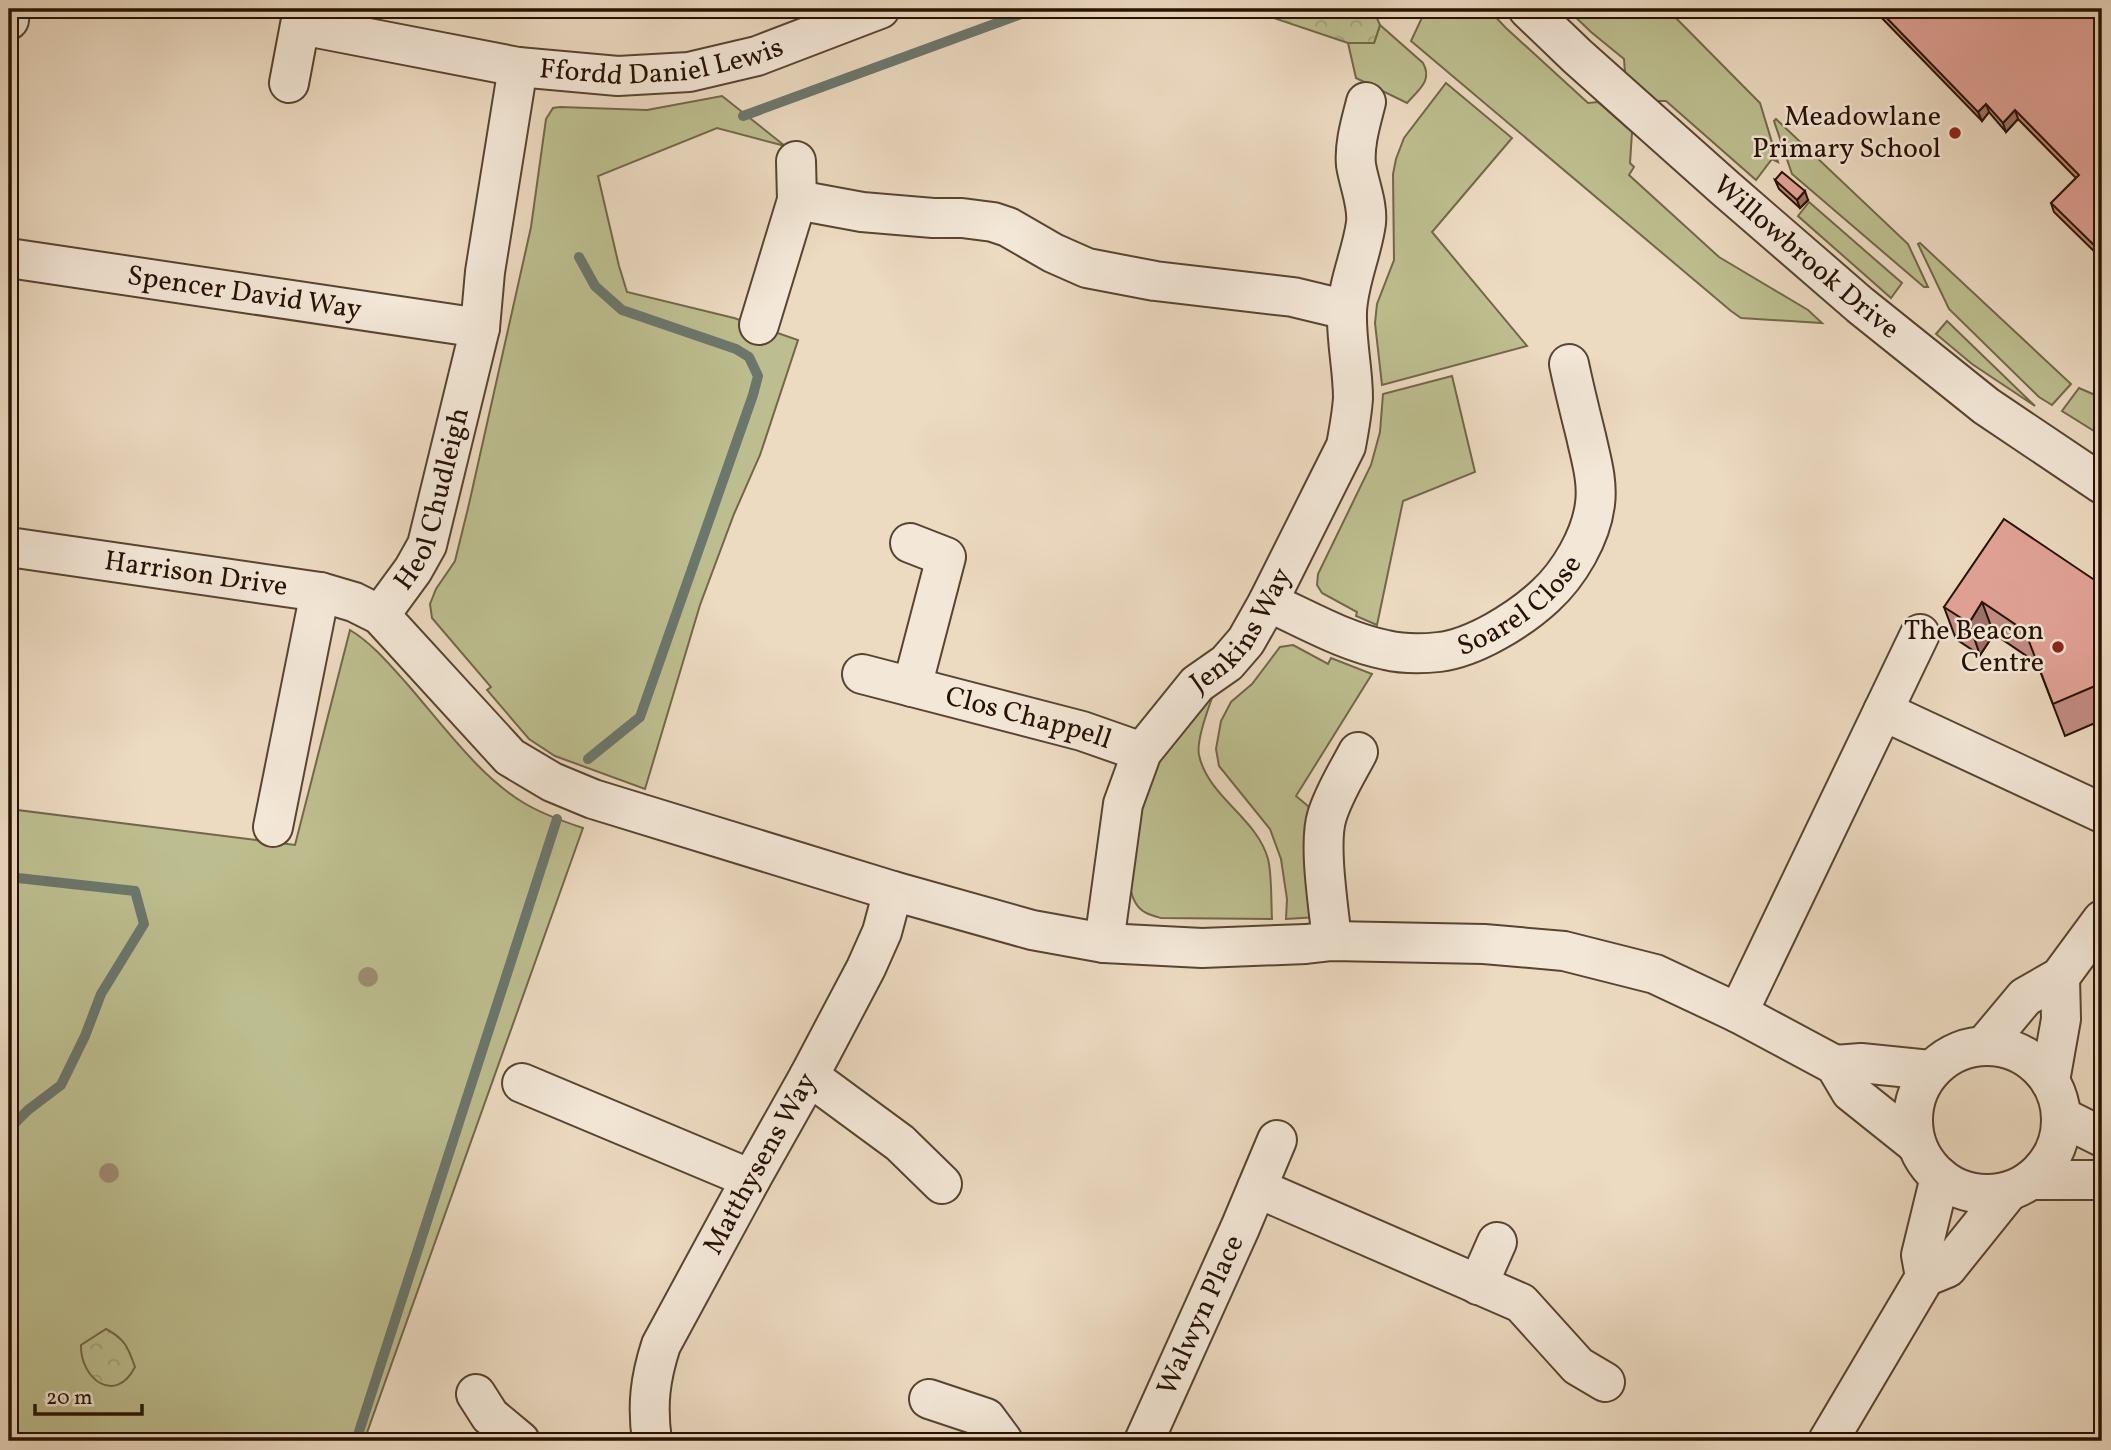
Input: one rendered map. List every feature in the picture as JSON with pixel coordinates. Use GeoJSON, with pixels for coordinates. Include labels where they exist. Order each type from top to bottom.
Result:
{"type":"FeatureCollection","features":[{"type":"Feature","properties":{"kind":"street"},"geometry":{"type":"LineString","coordinates":[[9,20],[10,9]]}},
{"type":"Feature","properties":{"kind":"street","name":"Ffordd Daniel Lewis"},"geometry":{"type":"LineString","coordinates":[[518,67],[618,76],[689,72],[757,56],[813,20],[880,9]]}},
{"type":"Feature","properties":{"kind":"street","name":"Willowbrook Drive"},"geometry":{"type":"LineString","coordinates":[[1528,9],[1725,188],[1869,313],[1986,406],[2102,484]]}},
{"type":"Feature","properties":{"kind":"street"},"geometry":{"type":"LineString","coordinates":[[289,83],[302,17],[518,67]]}},
{"type":"Feature","properties":{"kind":"street","name":"Heol Chudleigh"},"geometry":{"type":"LineString","coordinates":[[518,67],[485,272],[480,328],[427,545],[413,570],[380,615],[510,757],[552,782],[618,807],[893,891],[1032,930],[1104,943],[1202,948],[1332,941],[1484,944],[1564,951],[1655,974],[1738,1013],[1835,1065]]}},
{"type":"Feature","properties":{"kind":"street","name":"Jenkins Way"},"geometry":{"type":"LineString","coordinates":[[1104,943],[1123,804],[1142,752],[1197,684],[1227,663],[1246,641],[1346,446],[1353,396],[1347,310],[1350,285],[1366,222],[1363,190],[1356,164],[1357,143],[1366,102]]}},
{"type":"Feature","properties":{"kind":"street"},"geometry":{"type":"LineString","coordinates":[[759,325],[797,200],[796,160]]}},
{"type":"Feature","properties":{"kind":"street"},"geometry":{"type":"LineString","coordinates":[[797,200],[862,212],[993,222],[1008,227],[1053,253],[1087,268],[1155,281],[1293,297],[1347,310]]}},
{"type":"Feature","properties":{"kind":"street","name":"Spencer David Way"},"geometry":{"type":"LineString","coordinates":[[9,258],[480,328]]}},
{"type":"Feature","properties":{"kind":"street","name":"Soarel Close"},"geometry":{"type":"LineString","coordinates":[[1268,602],[1353,641],[1387,651],[1412,654],[1441,652],[1477,641],[1545,596],[1569,568],[1586,536],[1595,505],[1595,474],[1569,364]]}},
{"type":"Feature","properties":{"kind":"street","name":"Clos Chappell"},"geometry":{"type":"LineString","coordinates":[[910,543],[946,557],[912,687]]}},
{"type":"Feature","properties":{"kind":"street","name":"Harrison Drive"},"geometry":{"type":"LineString","coordinates":[[9,547],[320,592],[354,602],[380,615]]}},
{"type":"Feature","properties":{"kind":"street"},"geometry":{"type":"LineString","coordinates":[[273,827],[320,592]]}},
{"type":"Feature","properties":{"kind":"street"},"geometry":{"type":"LineString","coordinates":[[1738,1013],[1920,634]]}},
{"type":"Feature","properties":{"kind":"street","name":"Clos Chappell"},"geometry":{"type":"LineString","coordinates":[[862,674],[1083,731],[1142,752]]}},
{"type":"Feature","properties":{"kind":"street"},"geometry":{"type":"LineString","coordinates":[[1883,710],[2102,813]]}},
{"type":"Feature","properties":{"kind":"street"},"geometry":{"type":"LineString","coordinates":[[1332,941],[1324,850],[1326,819],[1335,794],[1358,752]]}},
{"type":"Feature","properties":{"kind":"street","name":"Matthysens Way"},"geometry":{"type":"LineString","coordinates":[[652,1441],[649,1397],[652,1371],[661,1345],[866,968],[882,932],[893,891]]}},
{"type":"Feature","properties":{"kind":"street"},"geometry":{"type":"LineString","coordinates":[[1984,1046],[2025,997],[2060,977],[2102,920]]}},
{"type":"Feature","properties":{"kind":"street"},"geometry":{"type":"LineString","coordinates":[[2050,1081],[2061,1019],[2060,977]]}},
{"type":"Feature","properties":{"kind":"street"},"geometry":{"type":"LineString","coordinates":[[1828,1441],[1925,1277],[1947,1268],[2019,1186],[2049,1162],[2059,1138],[2062,1117],[2056,1091],[2042,1069],[2022,1053],[1997,1045],[1970,1046],[1951,1054],[1930,1070],[1917,1092],[1912,1118],[1916,1144],[1928,1166],[1948,1184],[1982,1194],[2019,1186],[2102,1180]]}},
{"type":"Feature","properties":{"kind":"street"},"geometry":{"type":"LineString","coordinates":[[1916,1144],[1851,1092],[1835,1065],[1861,1063],[1930,1070]]}},
{"type":"Feature","properties":{"kind":"street"},"geometry":{"type":"LineString","coordinates":[[809,1076],[901,1143],[942,1184]]}},
{"type":"Feature","properties":{"kind":"street"},"geometry":{"type":"LineString","coordinates":[[522,1083],[751,1179]]}},
{"type":"Feature","properties":{"kind":"street"},"geometry":{"type":"LineString","coordinates":[[2062,1117],[2102,1137]]}},
{"type":"Feature","properties":{"kind":"street","name":"Walwyn Place"},"geometry":{"type":"LineString","coordinates":[[1144,1441],[1277,1140]]}},
{"type":"Feature","properties":{"kind":"street"},"geometry":{"type":"LineString","coordinates":[[1925,1277],[1921,1255],[1940,1177]]}},
{"type":"Feature","properties":{"kind":"street"},"geometry":{"type":"LineString","coordinates":[[1257,1188],[1521,1303],[1578,1366],[1605,1382]]}},
{"type":"Feature","properties":{"kind":"street"},"geometry":{"type":"LineString","coordinates":[[1479,1285],[1496,1242]]}},
{"type":"Feature","properties":{"kind":"street"},"geometry":{"type":"LineString","coordinates":[[476,1394],[490,1416],[520,1441]]}},
{"type":"Feature","properties":{"kind":"street"},"geometry":{"type":"LineString","coordinates":[[929,1399],[986,1418],[1003,1441]]}},
{"type":"Feature","properties":{"kind":"green space"},"geometry":{"type":"Polygon","coordinates":[[[1247,9],[1373,9],[1380,25],[1374,43],[1348,43],[1247,9]]]}},
{"type":"Feature","properties":{"kind":"green space"},"geometry":{"type":"Polygon","coordinates":[[[1426,9],[1488,9],[1588,103],[1598,102],[1632,132],[1630,163],[1634,167],[1629,175],[1719,257],[1808,310],[1822,323],[1741,318],[1731,311],[1411,41],[1426,9]]]}},
{"type":"Feature","properties":{"kind":"green space"},"geometry":{"type":"Polygon","coordinates":[[[1567,9],[1667,9],[1760,103],[1778,162],[1772,159],[1756,180],[1666,101],[1657,101],[1625,73],[1624,59],[1567,9]]]}},
{"type":"Feature","properties":{"kind":"green space"},"geometry":{"type":"Polygon","coordinates":[[[1380,25],[1423,63],[1426,69],[1423,85],[1407,103],[1356,78],[1348,43],[1374,43],[1380,25]]]}},
{"type":"Feature","properties":{"kind":"green space"},"geometry":{"type":"Polygon","coordinates":[[[1446,83],[1512,138],[1432,232],[1527,346],[1382,385],[1375,323],[1377,304],[1394,260],[1393,174],[1396,159],[1404,138],[1446,83]]]}},
{"type":"Feature","properties":{"kind":"green space"},"geometry":{"type":"Polygon","coordinates":[[[722,96],[785,146],[717,128],[598,176],[627,292],[734,318],[798,340],[760,455],[734,514],[700,605],[645,789],[555,756],[529,739],[487,690],[491,687],[432,618],[430,604],[436,589],[455,561],[469,504],[531,227],[546,119],[553,108],[560,107],[647,110],[722,96]]]}},
{"type":"Feature","properties":{"kind":"green space"},"geometry":{"type":"Polygon","coordinates":[[[1776,119],[1908,244],[1928,287],[1924,287],[1792,174],[1774,121],[1776,119]]]}},
{"type":"Feature","properties":{"kind":"green space"},"geometry":{"type":"Polygon","coordinates":[[[1809,202],[1902,283],[1891,298],[1798,216],[1809,202]]]}},
{"type":"Feature","properties":{"kind":"green space"},"geometry":{"type":"Polygon","coordinates":[[[1918,244],[2071,384],[2052,405],[2039,397],[1949,309],[1918,244]]]}},
{"type":"Feature","properties":{"kind":"green space"},"geometry":{"type":"Polygon","coordinates":[[[1947,321],[2035,406],[1972,364],[1936,334],[1947,321]]]}},
{"type":"Feature","properties":{"kind":"green space"},"geometry":{"type":"Polygon","coordinates":[[[1452,376],[1475,472],[1403,501],[1377,625],[1356,616],[1357,612],[1322,593],[1317,585],[1318,574],[1371,465],[1380,432],[1383,394],[1452,376]]]}},
{"type":"Feature","properties":{"kind":"green space"},"geometry":{"type":"Polygon","coordinates":[[[2079,388],[2102,398],[2102,436],[2062,411],[2079,388]]]}},
{"type":"Feature","properties":{"kind":"green space"},"geometry":{"type":"Polygon","coordinates":[[[350,630],[388,662],[492,779],[531,807],[583,828],[364,1441],[9,1441],[9,809],[295,845],[350,630]]]}},
{"type":"Feature","properties":{"kind":"green space"},"geometry":{"type":"Polygon","coordinates":[[[1293,645],[1328,664],[1331,658],[1372,674],[1296,796],[1308,806],[1315,826],[1318,917],[1286,919],[1287,899],[1281,859],[1270,829],[1219,766],[1216,749],[1221,721],[1231,702],[1252,684],[1280,647],[1293,645]]]}},
{"type":"Feature","properties":{"kind":"green space"},"geometry":{"type":"Polygon","coordinates":[[[1214,692],[1201,732],[1199,755],[1212,783],[1262,844],[1268,859],[1271,880],[1272,919],[1161,918],[1140,909],[1130,887],[1132,844],[1137,819],[1153,772],[1170,739],[1214,692]]]}},
{"type":"Feature","properties":{"kind":"green space"},"geometry":{"type":"Polygon","coordinates":[[[106,1329],[125,1344],[135,1367],[127,1379],[118,1385],[109,1386],[92,1377],[82,1357],[81,1345],[106,1329]]]}},
{"type":"Feature","properties":{"kind":"building"},"geometry":{"type":"Polygon","coordinates":[[[1878,9],[2102,9],[2100,251],[2051,203],[2079,175],[2015,110],[2003,123],[1986,104],[1978,112],[1878,9]]]}},
{"type":"Feature","properties":{"kind":"building"},"geometry":{"type":"Polygon","coordinates":[[[1782,172],[1805,191],[1797,200],[1775,180],[1782,172]]]}},
{"type":"Feature","properties":{"kind":"building","name":"The Beacon Centre"},"geometry":{"type":"Polygon","coordinates":[[[2004,519],[2096,581],[2102,579],[2102,683],[2053,704],[2025,631],[1982,602],[1969,623],[1944,607],[2004,519]]]}},
{"type":"Feature","properties":{"kind":"waterway"},"geometry":{"type":"LineString","coordinates":[[743,116],[1035,9]]}},
{"type":"Feature","properties":{"kind":"waterway"},"geometry":{"type":"LineString","coordinates":[[579,257],[595,286],[622,310],[736,349],[749,357],[758,376],[640,717],[588,759]]}},
{"type":"Feature","properties":{"kind":"waterway"},"geometry":{"type":"LineString","coordinates":[[356,1441],[557,819]]}},
{"type":"Feature","properties":{"kind":"waterway"},"geometry":{"type":"LineString","coordinates":[[9,877],[135,891],[144,924],[101,994],[85,1036],[61,1085],[28,1110],[9,1129]]}},
{"type":"Feature","properties":{"kind":"place","name":"Meadowlane Primary School"},"geometry":{"type":"Point","coordinates":[1955,133]}},
{"type":"Feature","properties":{"kind":"place","name":"The Beacon Centre"},"geometry":{"type":"Point","coordinates":[2058,647]}}]}
